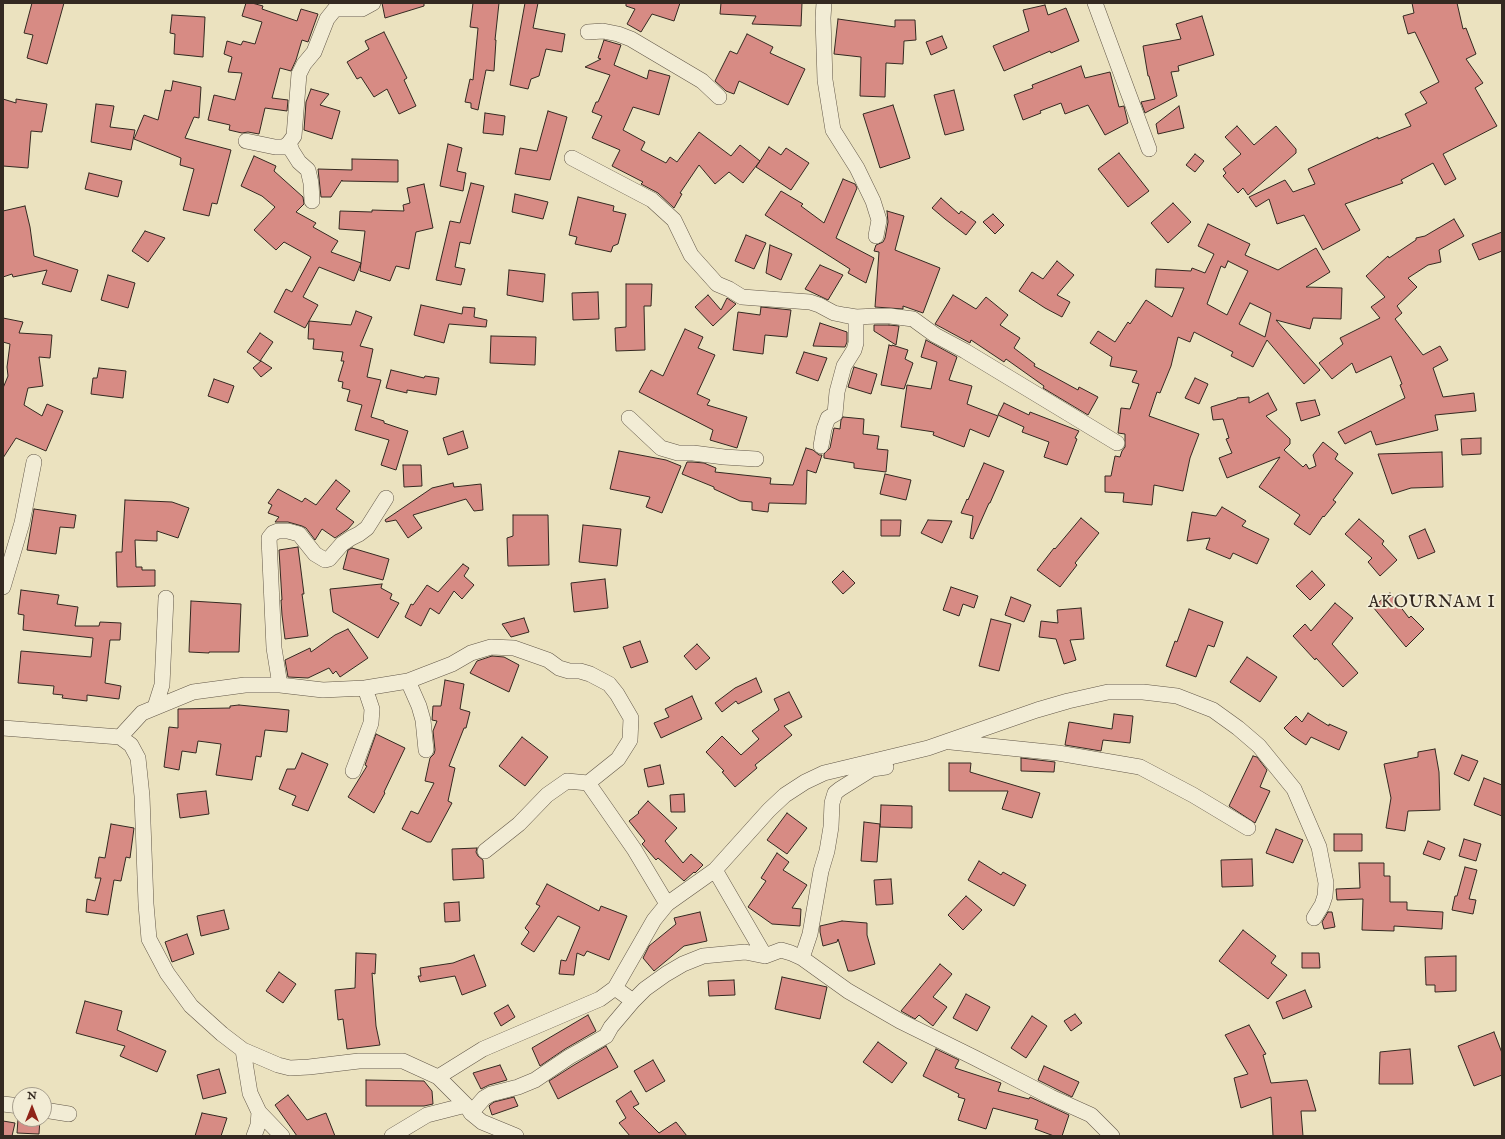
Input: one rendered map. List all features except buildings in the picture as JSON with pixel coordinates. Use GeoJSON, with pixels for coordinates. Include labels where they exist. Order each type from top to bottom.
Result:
{"type":"FeatureCollection","features":[{"type":"Feature","properties":{"kind":"street"},"geometry":{"type":"LineString","coordinates":[[246,141],[275,147],[284,147],[290,143],[294,136],[299,74],[304,64],[314,52],[327,19],[334,9],[362,9],[373,3]]}},
{"type":"Feature","properties":{"kind":"street"},"geometry":{"type":"LineString","coordinates":[[824,3],[824,80],[832,130],[857,168],[873,202],[879,220],[876,236]]}},
{"type":"Feature","properties":{"kind":"street"},"geometry":{"type":"LineString","coordinates":[[1095,3],[1149,149]]}},
{"type":"Feature","properties":{"kind":"street"},"geometry":{"type":"LineString","coordinates":[[588,32],[603,31],[618,34],[630,39],[702,81],[719,97]]}},
{"type":"Feature","properties":{"kind":"street"},"geometry":{"type":"LineString","coordinates":[[290,143],[292,151],[299,162],[308,170],[311,183],[312,201]]}},
{"type":"Feature","properties":{"kind":"street"},"geometry":{"type":"LineString","coordinates":[[572,158],[652,200],[674,220],[691,255],[716,284],[729,289],[742,297],[810,302],[834,313],[856,317],[877,316],[913,319],[936,336],[964,351],[1117,443]]}},
{"type":"Feature","properties":{"kind":"street"},"geometry":{"type":"LineString","coordinates":[[821,446],[824,429],[828,418],[835,414],[837,392],[844,366],[854,350],[856,343],[856,317]]}},
{"type":"Feature","properties":{"kind":"street"},"geometry":{"type":"LineString","coordinates":[[629,418],[661,448],[678,453],[694,453],[724,458],[756,459]]}},
{"type":"Feature","properties":{"kind":"street"},"geometry":{"type":"LineString","coordinates":[[3,588],[22,523],[34,462]]}},
{"type":"Feature","properties":{"kind":"street"},"geometry":{"type":"LineString","coordinates":[[280,685],[274,648],[269,538],[273,533],[278,531],[288,531],[299,534],[315,554],[325,560],[329,559],[342,544],[368,528],[386,498]]}},
{"type":"Feature","properties":{"kind":"street"},"geometry":{"type":"LineString","coordinates":[[154,707],[162,685],[166,598]]}},
{"type":"Feature","properties":{"kind":"street"},"geometry":{"type":"LineString","coordinates":[[120,737],[142,713],[154,707],[164,705],[174,698],[193,692],[245,685],[280,685],[323,690],[365,688],[408,680],[452,664],[471,653],[490,647],[514,648],[548,660],[559,668],[568,671],[580,671],[590,674],[609,684],[617,694],[630,718],[630,740],[618,759],[588,783],[567,781],[547,795],[519,824],[485,851]]}},
{"type":"Feature","properties":{"kind":"street"},"geometry":{"type":"LineString","coordinates":[[408,680],[423,720],[426,750]]}},
{"type":"Feature","properties":{"kind":"street"},"geometry":{"type":"LineString","coordinates":[[353,771],[371,723],[372,709],[365,688]]}},
{"type":"Feature","properties":{"kind":"street"},"geometry":{"type":"LineString","coordinates":[[438,1077],[484,1049],[600,999],[615,988],[654,920],[667,904],[715,870],[769,810],[785,795],[805,782],[824,773],[928,748],[1045,708],[1108,692],[1143,692],[1177,696],[1213,710],[1238,728],[1259,746],[1294,789],[1319,846],[1326,883],[1325,896],[1322,906],[1314,918]]}},
{"type":"Feature","properties":{"kind":"street"},"geometry":{"type":"LineString","coordinates":[[3,728],[120,737],[131,746],[138,758],[142,796],[146,904],[150,939],[167,973],[191,1006],[222,1034],[243,1050],[278,1065],[290,1068],[359,1061],[403,1061],[438,1077],[468,1109],[489,1126],[516,1136]]}},
{"type":"Feature","properties":{"kind":"street"},"geometry":{"type":"LineString","coordinates":[[946,741],[1058,753],[1140,767],[1193,795],[1248,828]]}},
{"type":"Feature","properties":{"kind":"street"},"geometry":{"type":"LineString","coordinates":[[802,958],[810,934],[821,871],[827,851],[831,827],[832,803],[835,793],[872,769],[886,767],[907,760],[928,748]]}},
{"type":"Feature","properties":{"kind":"street"},"geometry":{"type":"LineString","coordinates":[[824,773],[835,793]]}},
{"type":"Feature","properties":{"kind":"street"},"geometry":{"type":"LineString","coordinates":[[588,783],[634,849],[667,904]]}},
{"type":"Feature","properties":{"kind":"street"},"geometry":{"type":"LineString","coordinates":[[715,870],[765,956]]}},
{"type":"Feature","properties":{"kind":"street"},"geometry":{"type":"LineString","coordinates":[[392,1136],[427,1115],[468,1109],[490,1094],[518,1087],[535,1080],[569,1057],[606,1036],[611,1027],[645,989],[683,964],[703,956],[745,952],[765,956],[781,950],[802,958],[848,991],[900,1021],[1050,1097],[1091,1115],[1112,1136]]}},
{"type":"Feature","properties":{"kind":"street"},"geometry":{"type":"LineString","coordinates":[[615,988],[633,1001]]}},
{"type":"Feature","properties":{"kind":"street"},"geometry":{"type":"LineString","coordinates":[[243,1050],[250,1093],[259,1112],[282,1136]]}},
{"type":"Feature","properties":{"kind":"street"},"geometry":{"type":"LineString","coordinates":[[52,1111],[69,1114]]}},
{"type":"Feature","properties":{"kind":"street"},"geometry":{"type":"LineString","coordinates":[[254,1136],[258,1125],[259,1112]]}},
{"type":"Feature","properties":{"kind":"district","name":"AKOURNAM I"},"geometry":{"type":"Point","coordinates":[1432,604]}}]}
